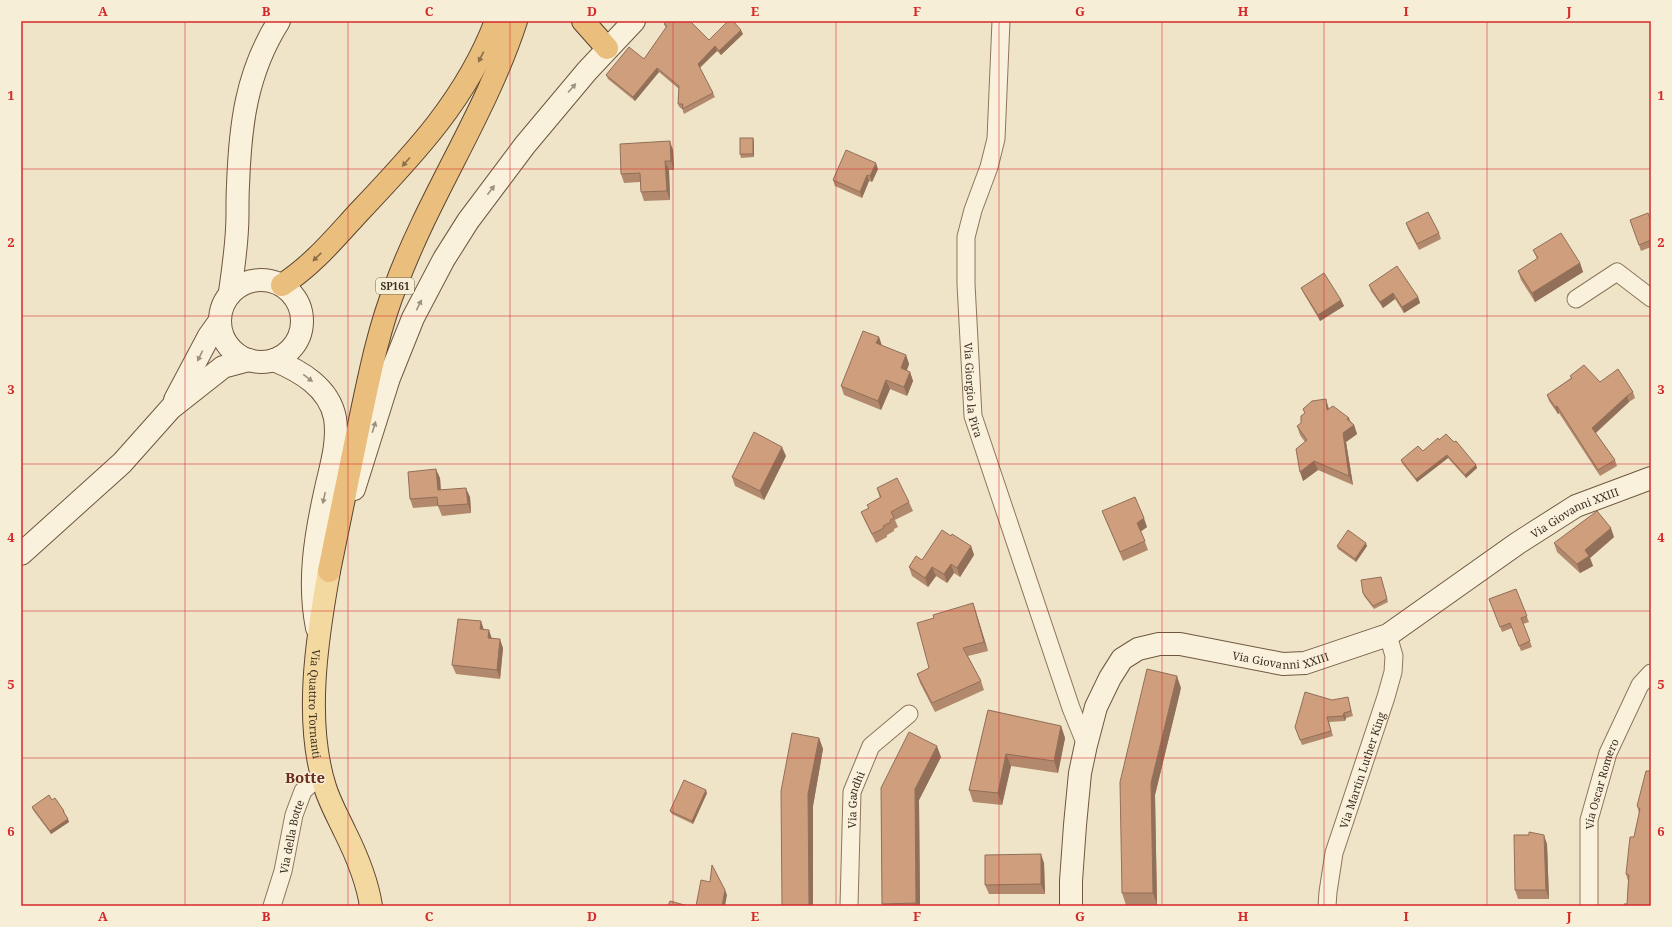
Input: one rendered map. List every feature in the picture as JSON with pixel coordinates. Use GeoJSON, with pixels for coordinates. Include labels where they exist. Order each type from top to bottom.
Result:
{"type":"FeatureCollection","features":[{"type":"Feature","properties":{"kind":"highway"},"geometry":{"type":"LineString","coordinates":[[272,282],[304,270],[322,253],[399,170],[432,132],[471,76],[484,52],[496,21]]}},
{"type":"Feature","properties":{"kind":"highway","name":"SP161"},"geometry":{"type":"LineString","coordinates":[[329,571],[369,376],[390,302],[408,254],[422,224],[491,87],[516,21]]}},
{"type":"Feature","properties":{"kind":"highway"},"geometry":{"type":"LineString","coordinates":[[583,21],[607,48]]}},
{"type":"Feature","properties":{"kind":"main road"},"geometry":{"type":"LineString","coordinates":[[230,292],[237,229],[239,146],[243,114],[251,82],[260,57],[279,21]]}},
{"type":"Feature","properties":{"kind":"main road"},"geometry":{"type":"LineString","coordinates":[[329,571],[389,378],[413,318],[433,279],[477,208],[546,119],[607,48],[634,21]]}},
{"type":"Feature","properties":{"kind":"main road"},"geometry":{"type":"LineString","coordinates":[[237,229],[247,260],[272,282],[293,294],[300,307],[302,322],[300,336],[292,349],[283,356],[274,360],[261,362],[248,360],[237,355],[228,346],[222,335],[219,322],[220,311],[230,292],[239,285],[250,280],[272,282]]}},
{"type":"Feature","properties":{"kind":"main road"},"geometry":{"type":"LineString","coordinates":[[171,408],[209,336],[219,322]]}},
{"type":"Feature","properties":{"kind":"main road"},"geometry":{"type":"LineString","coordinates":[[21,554],[122,464],[171,408],[223,367],[248,360]]}},
{"type":"Feature","properties":{"kind":"main road"},"geometry":{"type":"LineString","coordinates":[[274,360],[297,371],[311,380],[328,401],[335,418],[336,435],[333,455],[320,516],[313,563],[313,605],[318,635]]}},
{"type":"Feature","properties":{"kind":"main road","name":"Via Giovanni XXIII"},"geometry":{"type":"LineString","coordinates":[[1071,906],[1071,881],[1080,773],[1096,707],[1110,678],[1122,659],[1138,649],[1159,644],[1180,644],[1283,664],[1304,663],[1388,635],[1518,543],[1576,506],[1651,478]]}},
{"type":"Feature","properties":{"kind":"main road","name":"Via Quattro Tornanti"},"geometry":{"type":"LineString","coordinates":[[329,571],[318,635],[314,718],[317,754],[321,774],[332,804],[359,862],[369,893],[371,906]]}},
{"type":"Feature","properties":{"kind":"street","name":"Via Giorgio la Pira"},"geometry":{"type":"LineString","coordinates":[[1001,21],[996,139],[989,167],[973,210],[966,237],[966,284],[973,416],[1069,701],[1086,745]]}},
{"type":"Feature","properties":{"kind":"street"},"geometry":{"type":"LineString","coordinates":[[1576,299],[1617,272],[1651,298]]}},
{"type":"Feature","properties":{"kind":"street","name":"Via Martin Luther King"},"geometry":{"type":"LineString","coordinates":[[1327,906],[1334,853],[1393,672],[1394,656],[1388,635]]}},
{"type":"Feature","properties":{"kind":"street","name":"Via Oscar Romero"},"geometry":{"type":"LineString","coordinates":[[1589,906],[1588,820],[1608,753],[1640,685],[1651,673]]}},
{"type":"Feature","properties":{"kind":"street","name":"Via Gandhi"},"geometry":{"type":"LineString","coordinates":[[849,906],[852,792],[871,746],[908,714]]}},
{"type":"Feature","properties":{"kind":"street","name":"Via della Botte"},"geometry":{"type":"LineString","coordinates":[[272,906],[283,871],[294,815],[302,791],[321,774]]}},
{"type":"Feature","properties":{"kind":"building"},"geometry":{"type":"Polygon","coordinates":[[[667,21],[690,21],[709,40],[728,21],[733,21],[741,30],[719,51],[715,46],[698,64],[713,93],[682,109],[683,104],[678,104],[679,86],[657,68],[633,97],[606,75],[629,47],[644,59],[667,26],[664,24],[667,21]]]}},
{"type":"Feature","properties":{"kind":"building"},"geometry":{"type":"Polygon","coordinates":[[[740,138],[753,138],[753,154],[740,154],[740,138]]]}},
{"type":"Feature","properties":{"kind":"building"},"geometry":{"type":"Polygon","coordinates":[[[670,141],[671,161],[665,161],[667,191],[641,192],[640,173],[621,174],[620,144],[670,141]]]}},
{"type":"Feature","properties":{"kind":"building"},"geometry":{"type":"Polygon","coordinates":[[[846,150],[876,163],[870,176],[867,175],[860,192],[833,180],[846,150]]]}},
{"type":"Feature","properties":{"kind":"building"},"geometry":{"type":"Polygon","coordinates":[[[1428,212],[1439,233],[1417,244],[1406,223],[1428,212]]]}},
{"type":"Feature","properties":{"kind":"building"},"geometry":{"type":"Polygon","coordinates":[[[1648,213],[1651,221],[1651,240],[1639,245],[1630,220],[1648,213]]]}},
{"type":"Feature","properties":{"kind":"building"},"geometry":{"type":"Polygon","coordinates":[[[1561,233],[1580,263],[1532,293],[1518,271],[1538,258],[1533,250],[1561,233]]]}},
{"type":"Feature","properties":{"kind":"building"},"geometry":{"type":"Polygon","coordinates":[[[1397,266],[1418,297],[1402,307],[1393,293],[1380,302],[1369,285],[1397,266]]]}},
{"type":"Feature","properties":{"kind":"building"},"geometry":{"type":"Polygon","coordinates":[[[1324,273],[1341,300],[1318,315],[1301,288],[1324,273]]]}},
{"type":"Feature","properties":{"kind":"building"},"geometry":{"type":"Polygon","coordinates":[[[863,331],[879,337],[876,343],[906,355],[901,368],[910,372],[904,387],[886,380],[878,401],[841,386],[863,331]]]}},
{"type":"Feature","properties":{"kind":"building"},"geometry":{"type":"Polygon","coordinates":[[[1584,365],[1600,382],[1618,369],[1633,392],[1592,428],[1615,460],[1598,470],[1557,406],[1555,407],[1547,395],[1572,378],[1570,376],[1584,365]]]}},
{"type":"Feature","properties":{"kind":"building"},"geometry":{"type":"Polygon","coordinates":[[[1326,399],[1327,410],[1333,406],[1349,418],[1347,419],[1354,425],[1343,433],[1349,476],[1314,461],[1300,472],[1296,449],[1307,440],[1297,426],[1301,423],[1301,416],[1305,413],[1303,409],[1312,401],[1326,399]]]}},
{"type":"Feature","properties":{"kind":"building"},"geometry":{"type":"Polygon","coordinates":[[[754,432],[782,447],[760,491],[732,477],[754,432]]]}},
{"type":"Feature","properties":{"kind":"building"},"geometry":{"type":"Polygon","coordinates":[[[1446,434],[1454,442],[1456,441],[1476,465],[1465,475],[1447,455],[1416,479],[1401,460],[1418,446],[1423,451],[1438,438],[1439,440],[1446,434]]]}},
{"type":"Feature","properties":{"kind":"building"},"geometry":{"type":"Polygon","coordinates":[[[436,469],[438,490],[466,488],[468,504],[438,506],[437,497],[410,499],[408,472],[436,469]]]}},
{"type":"Feature","properties":{"kind":"building"},"geometry":{"type":"Polygon","coordinates":[[[897,478],[909,502],[891,512],[894,518],[890,520],[891,522],[883,526],[884,528],[872,534],[861,512],[869,508],[867,505],[881,497],[877,488],[897,478]]]}},
{"type":"Feature","properties":{"kind":"building"},"geometry":{"type":"Polygon","coordinates":[[[1135,497],[1144,518],[1137,523],[1145,541],[1120,552],[1102,511],[1135,497]]]}},
{"type":"Feature","properties":{"kind":"building"},"geometry":{"type":"Polygon","coordinates":[[[1597,511],[1611,528],[1585,550],[1589,556],[1577,564],[1554,543],[1597,511]]]}},
{"type":"Feature","properties":{"kind":"building"},"geometry":{"type":"Polygon","coordinates":[[[942,530],[951,536],[952,534],[971,546],[957,568],[951,564],[944,574],[932,567],[925,578],[909,567],[916,556],[922,560],[942,530]]]}},
{"type":"Feature","properties":{"kind":"building"},"geometry":{"type":"Polygon","coordinates":[[[1348,530],[1366,543],[1355,559],[1337,546],[1348,530]]]}},
{"type":"Feature","properties":{"kind":"building"},"geometry":{"type":"Polygon","coordinates":[[[1381,577],[1387,599],[1373,606],[1363,593],[1361,580],[1381,577]]]}},
{"type":"Feature","properties":{"kind":"building"},"geometry":{"type":"Polygon","coordinates":[[[1516,589],[1527,616],[1521,618],[1530,641],[1519,646],[1510,623],[1500,627],[1489,599],[1516,589]]]}},
{"type":"Feature","properties":{"kind":"building"},"geometry":{"type":"Polygon","coordinates":[[[973,603],[984,642],[963,648],[981,681],[932,703],[917,674],[929,668],[917,623],[934,618],[933,615],[973,603]]]}},
{"type":"Feature","properties":{"kind":"building"},"geometry":{"type":"Polygon","coordinates":[[[458,619],[481,621],[480,629],[489,630],[488,638],[500,639],[497,670],[452,665],[458,619]]]}},
{"type":"Feature","properties":{"kind":"building"},"geometry":{"type":"Polygon","coordinates":[[[1147,669],[1177,676],[1151,783],[1153,893],[1122,893],[1120,782],[1147,669]]]}},
{"type":"Feature","properties":{"kind":"building"},"geometry":{"type":"Polygon","coordinates":[[[1305,692],[1332,700],[1348,697],[1351,711],[1344,713],[1343,716],[1327,717],[1331,731],[1300,740],[1295,727],[1305,692]]]}},
{"type":"Feature","properties":{"kind":"building"},"geometry":{"type":"Polygon","coordinates":[[[988,710],[1061,726],[1054,761],[1006,754],[998,793],[969,790],[988,710]]]}},
{"type":"Feature","properties":{"kind":"building"},"geometry":{"type":"Polygon","coordinates":[[[909,732],[937,746],[915,789],[916,903],[882,904],[881,788],[909,732]]]}},
{"type":"Feature","properties":{"kind":"building"},"geometry":{"type":"Polygon","coordinates":[[[792,733],[819,738],[808,794],[809,905],[782,906],[781,791],[792,733]]]}},
{"type":"Feature","properties":{"kind":"building"},"geometry":{"type":"Polygon","coordinates":[[[1651,767],[1651,906],[1624,906],[1624,904],[1627,904],[1629,875],[1626,874],[1630,837],[1634,837],[1640,809],[1637,806],[1646,771],[1650,771],[1651,767]]]}},
{"type":"Feature","properties":{"kind":"building"},"geometry":{"type":"Polygon","coordinates":[[[684,780],[706,790],[692,821],[670,811],[684,780]]]}},
{"type":"Feature","properties":{"kind":"building"},"geometry":{"type":"Polygon","coordinates":[[[49,795],[52,800],[55,798],[68,819],[50,831],[32,807],[49,795]]]}},
{"type":"Feature","properties":{"kind":"building"},"geometry":{"type":"Polygon","coordinates":[[[1529,832],[1544,835],[1546,890],[1515,890],[1514,835],[1529,835],[1529,832]]]}},
{"type":"Feature","properties":{"kind":"building"},"geometry":{"type":"Polygon","coordinates":[[[1041,854],[1041,884],[985,885],[985,855],[1041,854]]]}},
{"type":"Feature","properties":{"kind":"building"},"geometry":{"type":"Polygon","coordinates":[[[712,865],[725,890],[722,906],[696,906],[701,880],[710,882],[712,865]]]}},
{"type":"Feature","properties":{"kind":"building"},"geometry":{"type":"Polygon","coordinates":[[[670,901],[688,906],[668,906],[670,901]]]}},
{"type":"Feature","properties":{"kind":"district","name":"Botte"},"geometry":{"type":"Point","coordinates":[305,777]}}]}
